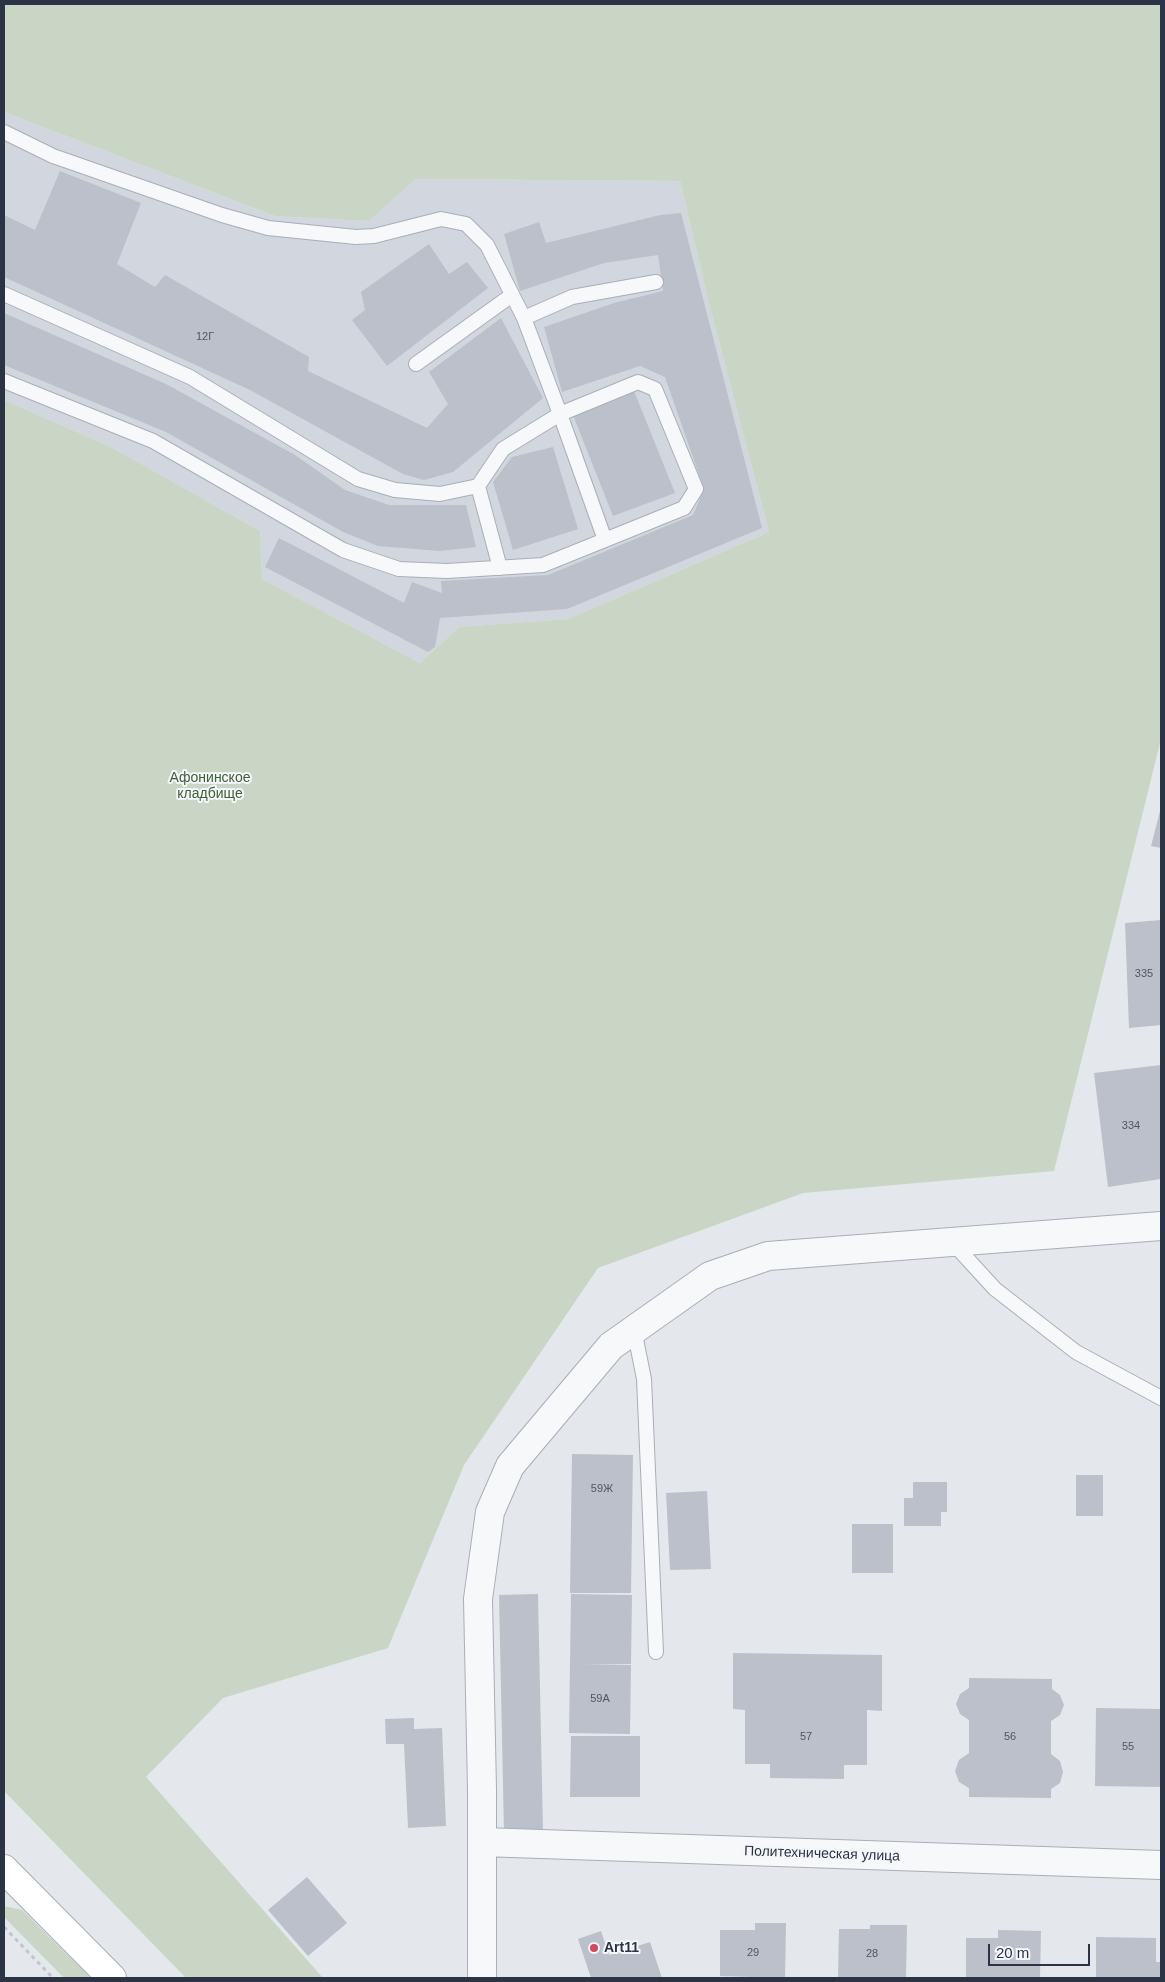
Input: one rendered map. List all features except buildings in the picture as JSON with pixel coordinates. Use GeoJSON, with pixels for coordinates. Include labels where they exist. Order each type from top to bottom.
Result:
{"type":"FeatureCollection","features":[{"type":"Feature","properties":{"kind":"street"},"geometry":{"type":"LineString","coordinates":[[482,1978],[478,1599],[490,1512],[510,1466],[611,1346],[710,1276],[768,1256],[1161,1226]]}},
{"type":"Feature","properties":{"kind":"street","name":"Политехническая улица"},"geometry":{"type":"LineString","coordinates":[[482,1842],[1161,1866]]}},
{"type":"Feature","properties":{"kind":"street"},"geometry":{"type":"LineString","coordinates":[[4,1869],[112,1978]]}},
{"type":"Feature","properties":{"kind":"lane"},"geometry":{"type":"LineString","coordinates":[[4,132],[54,156],[222,216],[268,228],[356,237],[374,236],[441,219],[466,224],[487,245],[524,318],[606,540]]}},
{"type":"Feature","properties":{"kind":"lane"},"geometry":{"type":"LineString","coordinates":[[524,318],[572,297],[656,282]]}},
{"type":"Feature","properties":{"kind":"lane"},"geometry":{"type":"LineString","coordinates":[[4,294],[190,377],[358,479],[395,490],[440,494],[478,486],[503,449],[560,414],[638,382],[655,389],[696,489],[684,508],[543,565],[447,571],[399,568],[343,550],[153,441],[4,381]]}},
{"type":"Feature","properties":{"kind":"lane"},"geometry":{"type":"LineString","coordinates":[[416,364],[512,295]]}},
{"type":"Feature","properties":{"kind":"lane"},"geometry":{"type":"LineString","coordinates":[[478,486],[500,568]]}},
{"type":"Feature","properties":{"kind":"lane"},"geometry":{"type":"LineString","coordinates":[[951,1241],[995,1289],[1076,1352],[1161,1398]]}},
{"type":"Feature","properties":{"kind":"lane"},"geometry":{"type":"LineString","coordinates":[[634,1329],[644,1379],[656,1652]]}},
{"type":"Feature","properties":{"kind":"path"},"geometry":{"type":"LineString","coordinates":[[4,1927],[53,1978]]}},
{"type":"Feature","properties":{"kind":"shaded area"},"geometry":{"type":"Polygon","coordinates":[[[4,112],[275,216],[369,221],[416,179],[680,181],[709,303],[769,532],[568,619],[459,627],[420,663],[262,579],[260,531],[111,447],[4,400],[4,112]]]}},
{"type":"Feature","properties":{"kind":"green space","name":"Афонинское кладбище"},"geometry":{"type":"Polygon","coordinates":[[[4,4],[1161,4],[1161,739],[1054,1171],[803,1193],[598,1268],[464,1465],[388,1648],[223,1698],[146,1777],[323,1978],[186,1978],[4,1791],[4,400],[111,447],[260,531],[262,579],[420,663],[459,627],[568,619],[769,532],[709,303],[680,181],[416,179],[369,221],[275,216],[4,112],[4,4]]]}},
{"type":"Feature","properties":{"kind":"green space"},"geometry":{"type":"Polygon","coordinates":[[[4,1906],[22,1910],[91,1978],[64,1978],[4,1917],[4,1906]]]}},
{"type":"Feature","properties":{"kind":"place","name":"Art11"},"geometry":{"type":"Point","coordinates":[594,1948]}}]}
